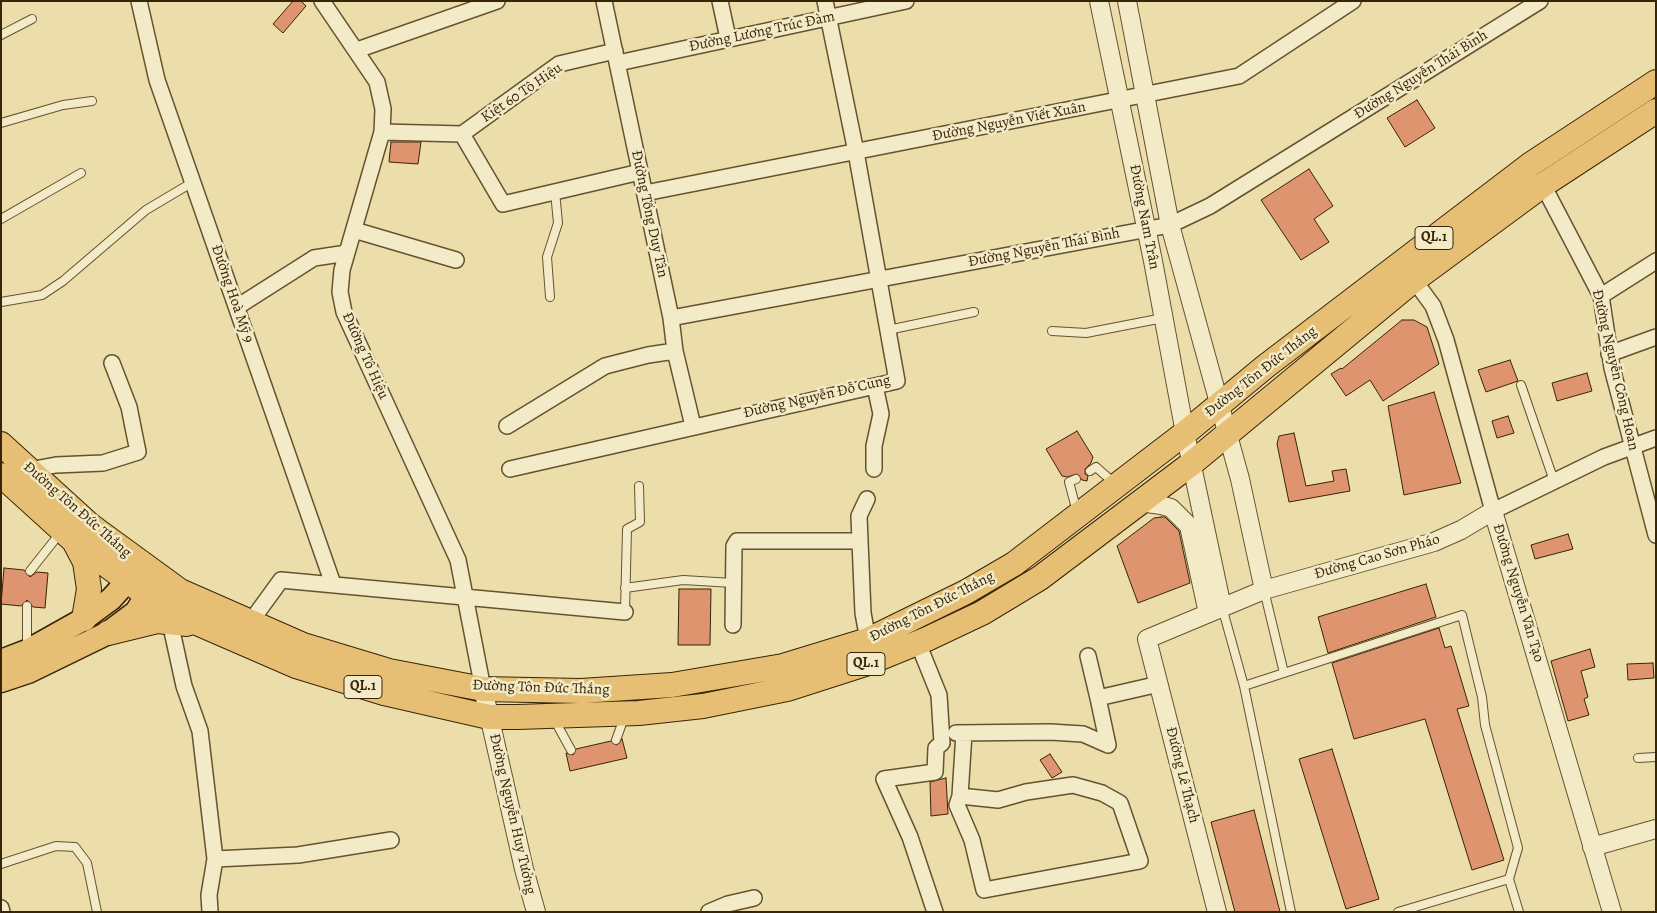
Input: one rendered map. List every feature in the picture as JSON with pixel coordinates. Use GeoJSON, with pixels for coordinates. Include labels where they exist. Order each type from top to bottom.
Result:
{"type":"FeatureCollection","features":[{"type":"Feature","properties":{"kind":"highway","name":"Đường Tôn Đức Thắng"},"geometry":{"type":"LineString","coordinates":[[1,475],[68,536],[143,574],[249,624],[303,646],[389,671],[483,690],[618,690],[699,681],[783,666],[868,640],[982,583],[1014,564],[1185,434],[1219,405],[1531,164],[1656,82]]}},
{"type":"Feature","properties":{"kind":"highway","name":"Đường Tôn Đức Thắng"},"geometry":{"type":"LineString","coordinates":[[1,444],[143,574],[147,597],[167,610],[203,627],[296,666],[384,693],[489,717],[625,714],[703,706],[825,678],[918,643],[982,613],[1040,578],[1191,464],[1414,280],[1543,185],[1656,111]]}},
{"type":"Feature","properties":{"kind":"highway"},"geometry":{"type":"LineString","coordinates":[[68,536],[85,562],[89,589],[84,619]]}},
{"type":"Feature","properties":{"kind":"highway"},"geometry":{"type":"LineString","coordinates":[[108,633],[157,621],[203,627]]}},
{"type":"Feature","properties":{"kind":"highway"},"geometry":{"type":"LineString","coordinates":[[699,681],[703,706]]}},
{"type":"Feature","properties":{"kind":"main road"},"geometry":{"type":"LineString","coordinates":[[1,661],[27,652],[84,619],[143,574]]}},
{"type":"Feature","properties":{"kind":"main road"},"geometry":{"type":"LineString","coordinates":[[1,681],[28,672],[108,633],[136,612],[147,597]]}},
{"type":"Feature","properties":{"kind":"street","name":"Đường Hoà Mỹ 9"},"geometry":{"type":"LineString","coordinates":[[139,1],[158,80],[333,584]]}},
{"type":"Feature","properties":{"kind":"street","name":"Đường Tô Hiệu"},"geometry":{"type":"LineString","coordinates":[[322,1],[377,82],[383,109],[382,132],[342,270],[340,292],[344,312],[458,560],[483,690]]}},
{"type":"Feature","properties":{"kind":"street"},"geometry":{"type":"LineString","coordinates":[[357,50],[497,1]]}},
{"type":"Feature","properties":{"kind":"street","name":"Đường Tống Duy Tân"},"geometry":{"type":"LineString","coordinates":[[604,1],[670,318],[675,351],[693,426]]}},
{"type":"Feature","properties":{"kind":"street"},"geometry":{"type":"LineString","coordinates":[[720,1],[728,38]]}},
{"type":"Feature","properties":{"kind":"street","name":"Đường Nguyễn Đỗ Cung"},"geometry":{"type":"LineString","coordinates":[[510,469],[897,381],[856,152],[825,1]]}},
{"type":"Feature","properties":{"kind":"street","name":"Đường Lương Trúc Đàm"},"geometry":{"type":"LineString","coordinates":[[616,57],[728,38],[906,1]]}},
{"type":"Feature","properties":{"kind":"street","name":"Đường Nam Trân"},"geometry":{"type":"LineString","coordinates":[[1099,1],[1147,229],[1191,464]]}},
{"type":"Feature","properties":{"kind":"street","name":"Đường Nam Trân"},"geometry":{"type":"LineString","coordinates":[[1127,1],[1170,225],[1227,434]]}},
{"type":"Feature","properties":{"kind":"street","name":"Đường Nguyễn Viết Xuân"},"geometry":{"type":"LineString","coordinates":[[644,193],[1239,76],[1353,1]]}},
{"type":"Feature","properties":{"kind":"street","name":"Đường Nguyễn Thái Bình"},"geometry":{"type":"LineString","coordinates":[[670,318],[1170,225],[1210,206],[1516,8],[1540,1]]}},
{"type":"Feature","properties":{"kind":"street","name":"Kiệt 60 Tô Hiệu"},"geometry":{"type":"LineString","coordinates":[[462,134],[559,64],[616,57]]}},
{"type":"Feature","properties":{"kind":"street"},"geometry":{"type":"LineString","coordinates":[[382,132],[462,134],[503,204],[640,172]]}},
{"type":"Feature","properties":{"kind":"street","name":"Đường Nguyễn Công Hoan"},"geometry":{"type":"LineString","coordinates":[[1543,185],[1601,296],[1609,354],[1656,535]]}},
{"type":"Feature","properties":{"kind":"street"},"geometry":{"type":"LineString","coordinates":[[354,230],[456,260]]}},
{"type":"Feature","properties":{"kind":"street"},"geometry":{"type":"LineString","coordinates":[[237,307],[314,258],[348,253]]}},
{"type":"Feature","properties":{"kind":"street"},"geometry":{"type":"LineString","coordinates":[[1601,296],[1656,261]]}},
{"type":"Feature","properties":{"kind":"street","name":"Đường Nguyễn Văn Tạo"},"geometry":{"type":"LineString","coordinates":[[1414,280],[1432,306],[1446,340],[1493,510],[1612,912]]}},
{"type":"Feature","properties":{"kind":"street"},"geometry":{"type":"LineString","coordinates":[[1609,354],[1656,337]]}},
{"type":"Feature","properties":{"kind":"street"},"geometry":{"type":"LineString","coordinates":[[507,426],[605,366],[648,355],[675,351]]}},
{"type":"Feature","properties":{"kind":"street"},"geometry":{"type":"LineString","coordinates":[[29,470],[56,465],[103,463],[138,452],[129,407],[112,363]]}},
{"type":"Feature","properties":{"kind":"street"},"geometry":{"type":"LineString","coordinates":[[874,469],[874,446],[881,414],[875,386]]}},
{"type":"Feature","properties":{"kind":"street"},"geometry":{"type":"LineString","coordinates":[[1227,434],[1264,590]]}},
{"type":"Feature","properties":{"kind":"street","name":"Đường Cao Sơn Pháo"},"geometry":{"type":"LineString","coordinates":[[1147,639],[1264,590],[1434,542],[1461,530],[1493,510],[1554,481],[1632,445],[1656,438]]}},
{"type":"Feature","properties":{"kind":"street"},"geometry":{"type":"LineString","coordinates":[[1191,464],[1215,610]]}},
{"type":"Feature","properties":{"kind":"street"},"geometry":{"type":"LineString","coordinates":[[867,499],[859,516],[863,613],[868,640]]}},
{"type":"Feature","properties":{"kind":"street"},"geometry":{"type":"LineString","coordinates":[[1140,502],[1161,504],[1171,508],[1189,526],[1215,610]]}},
{"type":"Feature","properties":{"kind":"street"},"geometry":{"type":"LineString","coordinates":[[733,625],[734,546],[739,540],[860,541]]}},
{"type":"Feature","properties":{"kind":"street"},"geometry":{"type":"LineString","coordinates":[[249,624],[281,580],[625,612]]}},
{"type":"Feature","properties":{"kind":"street"},"geometry":{"type":"LineString","coordinates":[[170,622],[184,686],[200,730],[215,859],[210,912]]}},
{"type":"Feature","properties":{"kind":"street","name":"Đường Lê Thạch"},"geometry":{"type":"LineString","coordinates":[[1147,639],[1160,684],[1216,912]]}},
{"type":"Feature","properties":{"kind":"street"},"geometry":{"type":"LineString","coordinates":[[918,643],[939,695],[942,743],[936,748],[934,772],[908,774],[884,779],[910,837],[935,912]]}},
{"type":"Feature","properties":{"kind":"street"},"geometry":{"type":"LineString","coordinates":[[942,734],[1042,732],[1083,734],[1108,745],[1088,656]]}},
{"type":"Feature","properties":{"kind":"street"},"geometry":{"type":"LineString","coordinates":[[1098,698],[1160,684]]}},
{"type":"Feature","properties":{"kind":"street","name":"Đường Nguyễn Huy Tưởng"},"geometry":{"type":"LineString","coordinates":[[483,690],[524,869],[536,912]]}},
{"type":"Feature","properties":{"kind":"street"},"geometry":{"type":"LineString","coordinates":[[960,796],[998,800],[1026,792],[1073,785],[1102,793],[1120,803],[1140,862],[984,890],[972,840],[957,805],[960,796],[964,733]]}},
{"type":"Feature","properties":{"kind":"street"},"geometry":{"type":"LineString","coordinates":[[1592,847],[1656,829]]}},
{"type":"Feature","properties":{"kind":"street"},"geometry":{"type":"LineString","coordinates":[[215,859],[298,855],[392,840]]}},
{"type":"Feature","properties":{"kind":"street"},"geometry":{"type":"LineString","coordinates":[[709,912],[754,898]]}},
{"type":"Feature","properties":{"kind":"street"},"geometry":{"type":"LineString","coordinates":[[1,908],[2,912]]}},
{"type":"Feature","properties":{"kind":"lane"},"geometry":{"type":"LineString","coordinates":[[1,35],[32,19]]}},
{"type":"Feature","properties":{"kind":"lane"},"geometry":{"type":"LineString","coordinates":[[1,123],[63,105],[92,101]]}},
{"type":"Feature","properties":{"kind":"lane"},"geometry":{"type":"LineString","coordinates":[[1,219],[81,173]]}},
{"type":"Feature","properties":{"kind":"lane"},"geometry":{"type":"LineString","coordinates":[[1,302],[42,295],[71,275],[146,210],[193,182]]}},
{"type":"Feature","properties":{"kind":"lane"},"geometry":{"type":"LineString","coordinates":[[550,297],[547,257],[558,223],[555,192]]}},
{"type":"Feature","properties":{"kind":"lane"},"geometry":{"type":"LineString","coordinates":[[888,330],[974,312]]}},
{"type":"Feature","properties":{"kind":"lane"},"geometry":{"type":"LineString","coordinates":[[1052,331],[1086,333],[1164,318]]}},
{"type":"Feature","properties":{"kind":"lane"},"geometry":{"type":"LineString","coordinates":[[1521,385],[1554,481]]}},
{"type":"Feature","properties":{"kind":"lane"},"geometry":{"type":"LineString","coordinates":[[1090,471],[1096,467],[1117,486]]}},
{"type":"Feature","properties":{"kind":"lane"},"geometry":{"type":"LineString","coordinates":[[1076,478],[1069,482],[1078,516]]}},
{"type":"Feature","properties":{"kind":"lane"},"geometry":{"type":"LineString","coordinates":[[625,612],[627,529],[640,522],[638,486]]}},
{"type":"Feature","properties":{"kind":"lane"},"geometry":{"type":"LineString","coordinates":[[30,571],[68,536]]}},
{"type":"Feature","properties":{"kind":"lane"},"geometry":{"type":"LineString","coordinates":[[625,588],[683,580],[733,583]]}},
{"type":"Feature","properties":{"kind":"lane"},"geometry":{"type":"LineString","coordinates":[[1264,590],[1284,674]]}},
{"type":"Feature","properties":{"kind":"lane"},"geometry":{"type":"LineString","coordinates":[[27,606],[27,652]]}},
{"type":"Feature","properties":{"kind":"lane"},"geometry":{"type":"LineString","coordinates":[[1215,610],[1244,686],[1291,912]]}},
{"type":"Feature","properties":{"kind":"lane"},"geometry":{"type":"LineString","coordinates":[[1244,686],[1462,615],[1482,696],[1485,725],[1518,848],[1509,879],[1519,912]]}},
{"type":"Feature","properties":{"kind":"lane"},"geometry":{"type":"LineString","coordinates":[[616,740],[625,714]]}},
{"type":"Feature","properties":{"kind":"lane"},"geometry":{"type":"LineString","coordinates":[[552,716],[571,750]]}},
{"type":"Feature","properties":{"kind":"lane"},"geometry":{"type":"LineString","coordinates":[[1638,758],[1656,757]]}},
{"type":"Feature","properties":{"kind":"lane"},"geometry":{"type":"LineString","coordinates":[[1,864],[56,846],[75,847],[87,863],[97,912]]}},
{"type":"Feature","properties":{"kind":"lane"},"geometry":{"type":"LineString","coordinates":[[1398,912],[1509,879]]}},
{"type":"Feature","properties":{"kind":"building"},"geometry":{"type":"Polygon","coordinates":[[[293,1],[301,1],[306,6],[283,33],[273,24],[293,1]]]}},
{"type":"Feature","properties":{"kind":"building"},"geometry":{"type":"Polygon","coordinates":[[[1417,100],[1435,128],[1405,147],[1387,118],[1417,100]]]}},
{"type":"Feature","properties":{"kind":"building"},"geometry":{"type":"Polygon","coordinates":[[[391,142],[421,142],[418,164],[389,162],[391,142]]]}},
{"type":"Feature","properties":{"kind":"building"},"geometry":{"type":"Polygon","coordinates":[[[1309,169],[1333,206],[1314,219],[1329,242],[1301,260],[1261,200],[1309,169]]]}},
{"type":"Feature","properties":{"kind":"building"},"geometry":{"type":"Polygon","coordinates":[[[1402,320],[1414,320],[1427,327],[1439,364],[1383,401],[1370,380],[1346,396],[1331,374],[1342,369],[1402,320]]]}},
{"type":"Feature","properties":{"kind":"building"},"geometry":{"type":"Polygon","coordinates":[[[1510,360],[1518,381],[1486,392],[1478,370],[1510,360]]]}},
{"type":"Feature","properties":{"kind":"building"},"geometry":{"type":"Polygon","coordinates":[[[1587,373],[1592,391],[1557,401],[1552,383],[1587,373]]]}},
{"type":"Feature","properties":{"kind":"building"},"geometry":{"type":"Polygon","coordinates":[[[1434,392],[1461,483],[1404,495],[1388,406],[1434,392]]]}},
{"type":"Feature","properties":{"kind":"building"},"geometry":{"type":"Polygon","coordinates":[[[1508,416],[1514,433],[1497,438],[1492,421],[1508,416]]]}},
{"type":"Feature","properties":{"kind":"building"},"geometry":{"type":"Polygon","coordinates":[[[1077,431],[1093,457],[1091,463],[1085,469],[1085,474],[1088,476],[1087,481],[1082,480],[1077,474],[1067,477],[1062,476],[1046,449],[1077,431]]]}},
{"type":"Feature","properties":{"kind":"building"},"geometry":{"type":"Polygon","coordinates":[[[1294,433],[1306,486],[1334,481],[1332,471],[1346,469],[1350,491],[1289,502],[1277,444],[1279,436],[1294,433]]]}},
{"type":"Feature","properties":{"kind":"building"},"geometry":{"type":"Polygon","coordinates":[[[1165,517],[1179,531],[1190,583],[1138,603],[1117,546],[1154,518],[1165,517]]]}},
{"type":"Feature","properties":{"kind":"building"},"geometry":{"type":"Polygon","coordinates":[[[1568,534],[1573,549],[1535,559],[1531,545],[1568,534]]]}},
{"type":"Feature","properties":{"kind":"building"},"geometry":{"type":"Polygon","coordinates":[[[4,568],[24,570],[30,577],[37,572],[48,573],[45,608],[33,607],[27,600],[21,606],[1,604],[4,568]]]}},
{"type":"Feature","properties":{"kind":"building"},"geometry":{"type":"Polygon","coordinates":[[[1426,584],[1436,617],[1328,653],[1318,617],[1426,584]]]}},
{"type":"Feature","properties":{"kind":"building"},"geometry":{"type":"Polygon","coordinates":[[[679,589],[711,589],[710,645],[678,645],[679,589]]]}},
{"type":"Feature","properties":{"kind":"building"},"geometry":{"type":"Polygon","coordinates":[[[1439,628],[1445,648],[1451,646],[1469,706],[1457,709],[1504,860],[1472,870],[1425,719],[1354,739],[1332,663],[1439,628]]]}},
{"type":"Feature","properties":{"kind":"building"},"geometry":{"type":"Polygon","coordinates":[[[1590,649],[1595,667],[1581,671],[1588,697],[1584,699],[1589,715],[1568,721],[1551,661],[1590,649]]]}},
{"type":"Feature","properties":{"kind":"building"},"geometry":{"type":"Polygon","coordinates":[[[1653,663],[1654,678],[1628,680],[1627,664],[1653,663]]]}},
{"type":"Feature","properties":{"kind":"building"},"geometry":{"type":"Polygon","coordinates":[[[622,739],[627,758],[570,771],[566,753],[573,755],[576,749],[611,741],[617,745],[622,739]]]}},
{"type":"Feature","properties":{"kind":"building"},"geometry":{"type":"Polygon","coordinates":[[[1332,749],[1379,899],[1346,909],[1299,759],[1332,749]]]}},
{"type":"Feature","properties":{"kind":"building"},"geometry":{"type":"Polygon","coordinates":[[[1050,754],[1062,772],[1052,778],[1040,760],[1050,754]]]}},
{"type":"Feature","properties":{"kind":"building"},"geometry":{"type":"Polygon","coordinates":[[[946,778],[948,814],[931,816],[930,782],[946,778]]]}},
{"type":"Feature","properties":{"kind":"building"},"geometry":{"type":"Polygon","coordinates":[[[1254,810],[1280,912],[1235,912],[1211,822],[1254,810]]]}}]}
